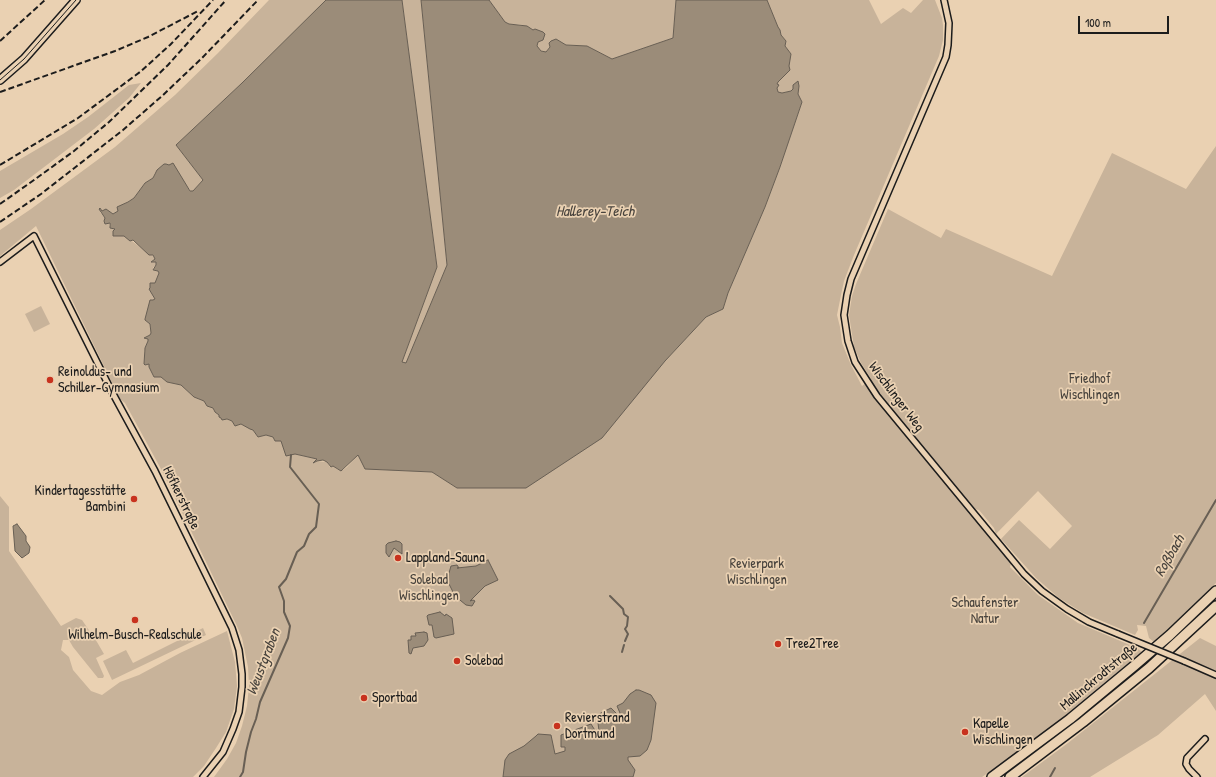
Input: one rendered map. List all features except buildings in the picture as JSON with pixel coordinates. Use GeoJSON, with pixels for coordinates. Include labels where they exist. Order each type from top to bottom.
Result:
{"type":"FeatureCollection","features":[{"type":"Feature","properties":{"kind":"highway","name":"Mallinckrodtstraße"},"geometry":{"type":"LineString","coordinates":[[992,777],[1070,719],[1170,636],[1216,590]]}},
{"type":"Feature","properties":{"kind":"highway","name":"Mallinckrodtstraße"},"geometry":{"type":"LineString","coordinates":[[1010,777],[1083,722],[1149,668],[1216,606]]}},
{"type":"Feature","properties":{"kind":"main road"},"geometry":{"type":"LineString","coordinates":[[0,80],[24,59],[76,0]]}},
{"type":"Feature","properties":{"kind":"street","name":"Wischlinger Weg"},"geometry":{"type":"LineString","coordinates":[[944,0],[949,23],[946,57],[851,279],[847,295],[844,315],[848,341],[855,362],[877,396],[1024,574],[1038,588],[1061,605],[1085,619],[1216,675]]}},
{"type":"Feature","properties":{"kind":"street","name":"Höfkerstraße"},"geometry":{"type":"LineString","coordinates":[[0,262],[34,236],[112,392],[155,471],[232,628],[241,663],[242,687],[240,707],[233,729],[223,752],[203,777]]}},
{"type":"Feature","properties":{"kind":"street"},"geometry":{"type":"LineString","coordinates":[[1197,777],[1186,764],[1187,758],[1205,739]]}},
{"type":"Feature","properties":{"kind":"green space","name":"Revierpark Wischlingen"},"geometry":{"type":"Polygon","coordinates":[[[269,0],[326,0],[242,83],[176,145],[203,180],[193,191],[191,191],[169,165],[164,164],[155,173],[153,178],[145,183],[134,198],[118,208],[118,211],[113,214],[106,210],[102,211],[100,208],[100,212],[109,223],[109,226],[115,228],[113,236],[125,236],[154,257],[155,259],[151,262],[156,262],[153,271],[158,271],[159,273],[155,284],[150,283],[149,289],[155,298],[145,319],[150,324],[151,333],[144,338],[148,339],[144,352],[145,365],[149,364],[154,377],[161,377],[167,382],[181,385],[194,397],[204,401],[207,406],[213,408],[221,418],[232,421],[236,426],[241,424],[253,430],[258,437],[266,435],[273,437],[275,441],[281,441],[295,454],[317,459],[316,461],[327,462],[330,467],[333,466],[339,470],[343,470],[358,455],[375,469],[432,472],[457,488],[665,361],[706,317],[723,309],[728,293],[765,207],[802,102],[798,94],[799,86],[791,91],[782,93],[778,92],[777,82],[787,72],[791,54],[785,46],[786,41],[781,35],[767,0],[869,0],[881,24],[903,8],[911,13],[923,0],[935,0],[943,25],[943,40],[939,56],[844,281],[837,315],[842,343],[851,365],[862,386],[871,379],[861,363],[854,347],[849,315],[852,296],[856,284],[888,209],[941,238],[946,229],[1052,276],[1112,153],[1186,189],[1216,146],[1216,583],[1154,642],[1149,638],[1146,626],[1137,625],[1138,630],[1135,635],[1083,613],[1059,598],[1036,578],[1001,539],[1019,520],[1050,549],[1072,526],[1038,491],[996,534],[994,528],[979,510],[970,508],[1012,560],[1010,567],[1038,595],[1078,623],[1137,648],[1142,652],[1126,667],[1065,716],[982,777],[214,777],[236,743],[247,706],[249,686],[248,667],[242,638],[161,469],[125,403],[120,399],[36,226],[0,256],[0,230],[115,147],[175,95],[269,0]]]}},
{"type":"Feature","properties":{"kind":"green space"},"geometry":{"type":"Polygon","coordinates":[[[402,0],[421,0],[447,265],[406,364],[402,362],[437,267],[402,0]]]}},
{"type":"Feature","properties":{"kind":"green space"},"geometry":{"type":"Polygon","coordinates":[[[489,0],[676,0],[673,38],[612,59],[587,46],[566,45],[555,39],[546,52],[544,52],[537,48],[538,42],[533,30],[523,25],[509,24],[505,22],[489,0]]]}},
{"type":"Feature","properties":{"kind":"green space"},"geometry":{"type":"Polygon","coordinates":[[[141,83],[129,98],[94,129],[14,190],[0,198],[0,171],[63,134],[88,117],[129,85],[141,83]]]}},
{"type":"Feature","properties":{"kind":"green space"},"geometry":{"type":"Polygon","coordinates":[[[41,306],[50,324],[34,332],[25,314],[41,306]]]}},
{"type":"Feature","properties":{"kind":"green space"},"geometry":{"type":"Polygon","coordinates":[[[0,496],[9,507],[9,551],[61,626],[76,618],[82,620],[104,654],[96,658],[104,676],[103,678],[98,678],[69,640],[63,640],[61,650],[69,657],[73,670],[91,691],[102,695],[120,682],[139,675],[180,653],[227,631],[235,662],[237,686],[234,709],[226,732],[204,766],[193,777],[0,777],[0,496]]]}},
{"type":"Feature","properties":{"kind":"green space"},"geometry":{"type":"Polygon","coordinates":[[[203,628],[206,635],[112,680],[103,661],[126,650],[133,663],[203,628]]]}},
{"type":"Feature","properties":{"kind":"green space"},"geometry":{"type":"Polygon","coordinates":[[[1200,638],[1216,646],[1216,711],[1205,694],[1158,735],[1090,777],[1022,777],[1068,743],[1200,638]]]}},
{"type":"Feature","properties":{"kind":"water","name":"Hallerey-Teich"},"geometry":{"type":"Polygon","coordinates":[[[326,0],[402,0],[437,267],[402,362],[406,363],[447,265],[421,0],[489,0],[505,22],[509,24],[527,26],[533,30],[535,29],[543,32],[545,34],[543,40],[538,42],[537,46],[541,51],[546,52],[550,47],[549,43],[556,39],[566,45],[587,46],[612,59],[673,38],[676,0],[767,0],[781,35],[786,41],[785,46],[791,54],[789,66],[790,70],[778,82],[778,92],[782,93],[791,91],[793,89],[793,85],[798,81],[798,94],[802,102],[765,207],[728,293],[723,309],[706,317],[665,361],[602,438],[526,488],[457,488],[432,472],[365,469],[358,455],[341,471],[333,466],[331,467],[323,460],[313,463],[317,459],[295,454],[286,456],[281,441],[275,441],[273,437],[266,435],[258,437],[253,430],[241,424],[235,426],[232,421],[227,419],[222,420],[213,408],[207,406],[204,401],[194,397],[181,385],[167,382],[161,377],[154,377],[149,364],[144,364],[145,348],[148,339],[144,338],[151,333],[150,324],[145,319],[150,300],[155,299],[149,289],[150,283],[155,283],[159,273],[158,271],[153,270],[156,262],[151,262],[155,259],[153,255],[149,255],[133,240],[130,241],[124,236],[113,236],[113,231],[115,229],[110,228],[110,223],[105,224],[105,218],[99,209],[100,208],[102,211],[106,209],[113,214],[118,211],[117,207],[134,198],[145,183],[153,178],[157,170],[164,164],[169,165],[173,163],[190,191],[193,191],[203,180],[176,145],[242,83],[326,0]]]}},
{"type":"Feature","properties":{"kind":"water"},"geometry":{"type":"Polygon","coordinates":[[[17,524],[26,536],[26,541],[30,547],[29,553],[22,558],[15,551],[13,526],[17,524]]]}},
{"type":"Feature","properties":{"kind":"water"},"geometry":{"type":"Polygon","coordinates":[[[396,541],[402,544],[402,554],[394,548],[389,557],[386,553],[386,545],[396,541]]]}},
{"type":"Feature","properties":{"kind":"water"},"geometry":{"type":"Polygon","coordinates":[[[488,560],[498,580],[485,586],[470,601],[475,601],[472,606],[466,605],[455,596],[449,584],[449,573],[451,566],[457,565],[459,568],[476,566],[488,560]]]}},
{"type":"Feature","properties":{"kind":"water"},"geometry":{"type":"Polygon","coordinates":[[[440,612],[445,616],[446,614],[452,618],[454,634],[436,638],[434,637],[432,625],[429,625],[427,616],[440,612]]]}},
{"type":"Feature","properties":{"kind":"water"},"geometry":{"type":"Polygon","coordinates":[[[415,633],[427,633],[428,640],[424,646],[413,648],[411,654],[409,653],[408,640],[411,640],[411,636],[416,636],[415,633]]]}},
{"type":"Feature","properties":{"kind":"water"},"geometry":{"type":"Polygon","coordinates":[[[636,690],[651,695],[656,703],[651,740],[647,750],[640,756],[628,757],[628,760],[635,770],[633,777],[503,777],[505,760],[509,754],[524,746],[538,734],[551,735],[555,754],[565,751],[565,747],[561,747],[561,735],[591,724],[596,732],[599,731],[597,715],[611,708],[618,715],[620,713],[617,706],[623,703],[630,694],[636,690]]]}},
{"type":"Feature","properties":{"kind":"waterway","name":"Weustgraben"},"geometry":{"type":"LineString","coordinates":[[240,777],[243,772],[246,752],[260,702],[288,638],[290,626],[284,612],[284,601],[279,587],[286,579],[297,552],[304,546],[309,534],[316,527],[319,504],[290,467],[291,455]]}},
{"type":"Feature","properties":{"kind":"waterway","name":"Roßbach"},"geometry":{"type":"LineString","coordinates":[[1144,623],[1216,500]]}},
{"type":"Feature","properties":{"kind":"waterway"},"geometry":{"type":"LineString","coordinates":[[610,596],[623,609],[624,614],[628,617],[627,626],[625,629],[628,634],[625,641]]}},
{"type":"Feature","properties":{"kind":"waterway"},"geometry":{"type":"LineString","coordinates":[[622,652],[624,645]]}},
{"type":"Feature","properties":{"kind":"waterway","name":"Roßbach"},"geometry":{"type":"LineString","coordinates":[[1050,777],[1055,768]]}},
{"type":"Feature","properties":{"kind":"tram line"},"geometry":{"type":"LineString","coordinates":[[0,80],[24,59],[76,0]]}},
{"type":"Feature","properties":{"kind":"railway"},"geometry":{"type":"LineString","coordinates":[[0,41],[45,0]]}},
{"type":"Feature","properties":{"kind":"railway"},"geometry":{"type":"LineString","coordinates":[[0,165],[78,118],[140,72],[170,45],[213,0]]}},
{"type":"Feature","properties":{"kind":"railway"},"geometry":{"type":"LineString","coordinates":[[0,204],[74,151],[109,122],[168,65],[226,0]]}},
{"type":"Feature","properties":{"kind":"railway"},"geometry":{"type":"LineString","coordinates":[[0,222],[41,194],[123,130],[202,58],[258,0]]}},
{"type":"Feature","properties":{"kind":"railway"},"geometry":{"type":"LineString","coordinates":[[0,92],[115,51],[148,37],[198,11]]}},
{"type":"Feature","properties":{"kind":"place","name":"Reinoldus- und Schiller-Gymnasium"},"geometry":{"type":"Point","coordinates":[50,380]}},
{"type":"Feature","properties":{"kind":"place","name":"Kindertagesstätte Bambini"},"geometry":{"type":"Point","coordinates":[134,499]}},
{"type":"Feature","properties":{"kind":"place","name":"Lappland-Sauna"},"geometry":{"type":"Point","coordinates":[398,558]}},
{"type":"Feature","properties":{"kind":"place","name":"Wilhelm-Busch-Realschule"},"geometry":{"type":"Point","coordinates":[135,620]}},
{"type":"Feature","properties":{"kind":"place","name":"Tree2Tree"},"geometry":{"type":"Point","coordinates":[778,644]}},
{"type":"Feature","properties":{"kind":"place","name":"Solebad"},"geometry":{"type":"Point","coordinates":[457,661]}},
{"type":"Feature","properties":{"kind":"place","name":"Sportbad"},"geometry":{"type":"Point","coordinates":[364,698]}},
{"type":"Feature","properties":{"kind":"place","name":"Revierstrand Dortmund"},"geometry":{"type":"Point","coordinates":[557,726]}},
{"type":"Feature","properties":{"kind":"place","name":"Kapelle Wischlingen"},"geometry":{"type":"Point","coordinates":[965,732]}},
{"type":"Feature","properties":{"kind":"park label","name":"Friedhof Wischlingen"},"geometry":{"type":"Point","coordinates":[1090,388]}},
{"type":"Feature","properties":{"kind":"park label","name":"Solebad Wischlingen"},"geometry":{"type":"Point","coordinates":[429,588]}},
{"type":"Feature","properties":{"kind":"park label","name":"Schaufenster Natur"},"geometry":{"type":"Point","coordinates":[985,612]}}]}
